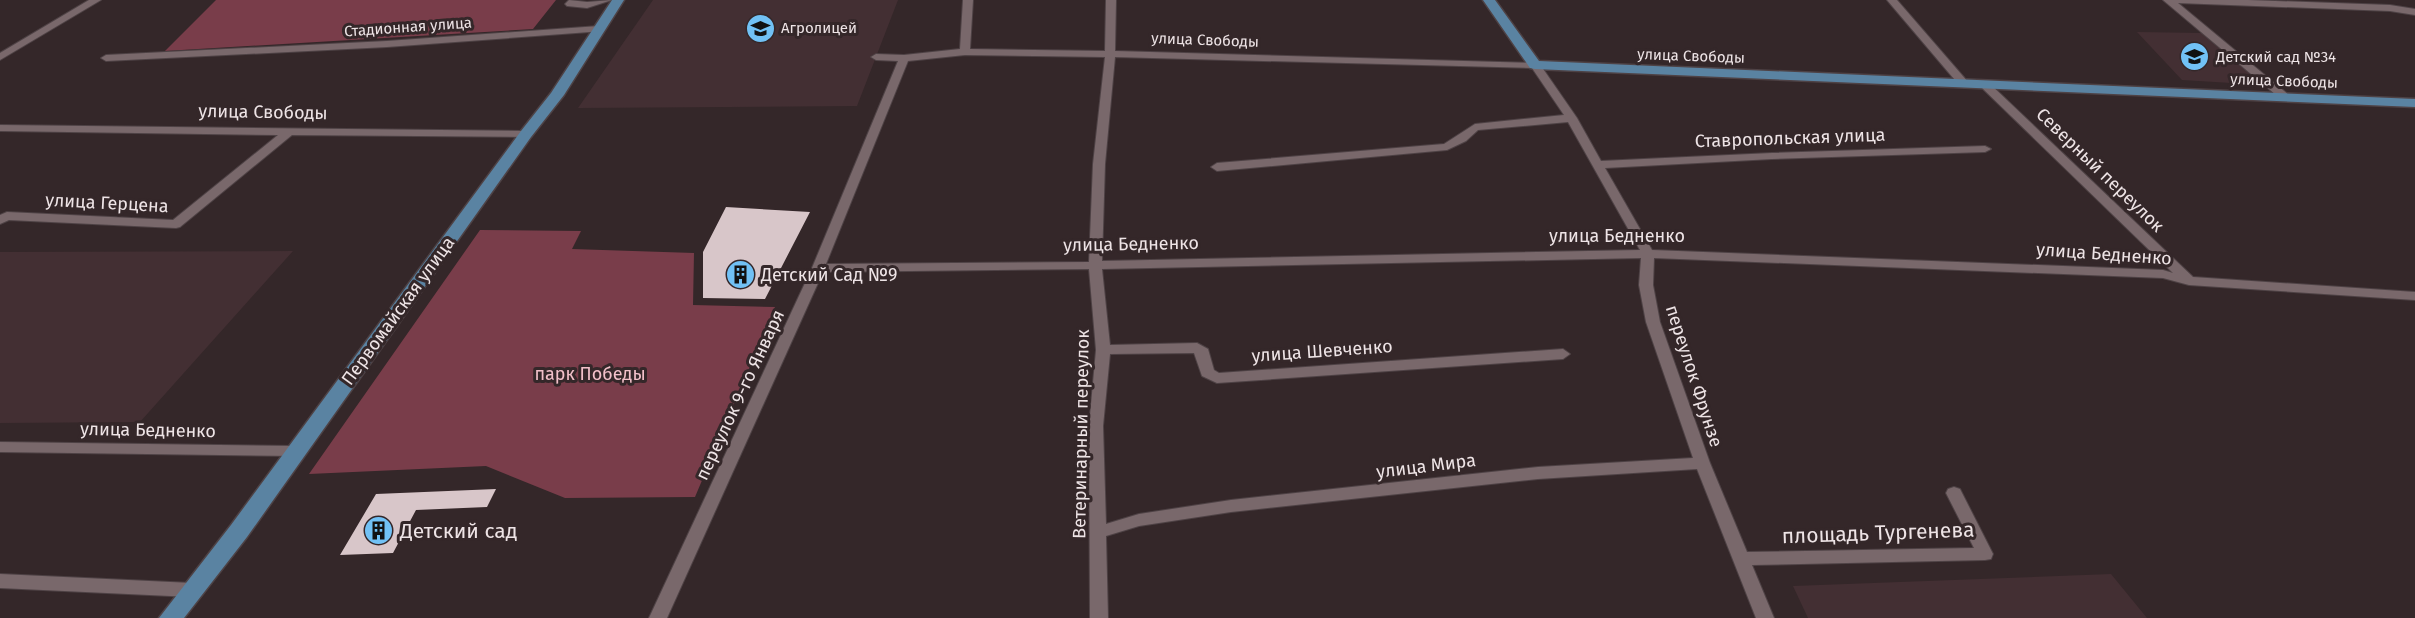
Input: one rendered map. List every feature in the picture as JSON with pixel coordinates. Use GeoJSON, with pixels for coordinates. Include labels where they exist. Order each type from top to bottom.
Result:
{"type":"FeatureCollection","features":[{"type":"Feature","properties":{"kind":"main road","name":"Первомайская улица"},"geometry":{"type":"LineString","coordinates":[[171,618],[239,531],[526,134],[557,95],[618,0]]}},
{"type":"Feature","properties":{"kind":"main road"},"geometry":{"type":"LineString","coordinates":[[1489,0],[1535,66]]}},
{"type":"Feature","properties":{"kind":"main road","name":"улица Свободы"},"geometry":{"type":"LineString","coordinates":[[1535,66],[2415,103]]}},
{"type":"Feature","properties":{"kind":"street"},"geometry":{"type":"LineString","coordinates":[[0,57],[96,0]]}},
{"type":"Feature","properties":{"kind":"street"},"geometry":{"type":"LineString","coordinates":[[575,0],[570,3],[587,5],[607,0]]}},
{"type":"Feature","properties":{"kind":"street"},"geometry":{"type":"LineString","coordinates":[[876,57],[904,58],[965,52],[969,0]]}},
{"type":"Feature","properties":{"kind":"street","name":"Ветеринарный переулок"},"geometry":{"type":"LineString","coordinates":[[1099,618],[1095,426],[1103,350],[1095,265],[1099,164],[1110,54],[1111,0]]}},
{"type":"Feature","properties":{"kind":"street"},"geometry":{"type":"LineString","coordinates":[[1892,0],[1964,84]]}},
{"type":"Feature","properties":{"kind":"street"},"geometry":{"type":"LineString","coordinates":[[2168,0],[2390,8],[2415,12]]}},
{"type":"Feature","properties":{"kind":"street"},"geometry":{"type":"LineString","coordinates":[[2168,0],[2286,98]]}},
{"type":"Feature","properties":{"kind":"street","name":"Стадионная улица"},"geometry":{"type":"LineString","coordinates":[[106,58],[599,29]]}},
{"type":"Feature","properties":{"kind":"street","name":"улица Свободы"},"geometry":{"type":"LineString","coordinates":[[965,52],[1535,66]]}},
{"type":"Feature","properties":{"kind":"street","name":"переулок 9-го Января"},"geometry":{"type":"LineString","coordinates":[[658,618],[818,268],[904,58]]}},
{"type":"Feature","properties":{"kind":"street"},"geometry":{"type":"LineString","coordinates":[[1535,66],[1571,118],[1648,254]]}},
{"type":"Feature","properties":{"kind":"street","name":"Северный переулок"},"geometry":{"type":"LineString","coordinates":[[1985,85],[2189,281]]}},
{"type":"Feature","properties":{"kind":"street"},"geometry":{"type":"LineString","coordinates":[[1217,167],[1447,147],[1462,139],[1475,127],[1571,118]]}},
{"type":"Feature","properties":{"kind":"street","name":"улица Свободы"},"geometry":{"type":"LineString","coordinates":[[0,128],[526,134]]}},
{"type":"Feature","properties":{"kind":"street","name":"улица Герцена"},"geometry":{"type":"LineString","coordinates":[[0,220],[6,216],[176,224],[288,132]]}},
{"type":"Feature","properties":{"kind":"street","name":"Ставропольская улица"},"geometry":{"type":"LineString","coordinates":[[1597,165],[1985,149]]}},
{"type":"Feature","properties":{"kind":"street","name":"улица Бедненко"},"geometry":{"type":"LineString","coordinates":[[818,268],[1648,254],[2163,274],[2189,281],[2415,296]]}},
{"type":"Feature","properties":{"kind":"street","name":"переулок Фрунзе"},"geometry":{"type":"LineString","coordinates":[[1648,254],[1646,285],[1653,322],[1702,463],[1765,618]]}},
{"type":"Feature","properties":{"kind":"street","name":"улица Шевченко"},"geometry":{"type":"LineString","coordinates":[[1103,350],[1197,348],[1203,352],[1207,373],[1217,378],[1563,354]]}},
{"type":"Feature","properties":{"kind":"street","name":"улица Бедненко"},"geometry":{"type":"LineString","coordinates":[[0,447],[296,451]]}},
{"type":"Feature","properties":{"kind":"street","name":"улица Мира"},"geometry":{"type":"LineString","coordinates":[[1097,533],[1130,522],[1231,506],[1538,473],[1702,463]]}},
{"type":"Feature","properties":{"kind":"street","name":"площадь Тургенева"},"geometry":{"type":"LineString","coordinates":[[1741,559],[1985,554],[1954,493]]}},
{"type":"Feature","properties":{"kind":"street"},"geometry":{"type":"LineString","coordinates":[[0,580],[192,590]]}},
{"type":"Feature","properties":{"kind":"shaded area","name":"Агролицей"},"geometry":{"type":"Polygon","coordinates":[[[653,0],[898,0],[857,106],[578,108],[653,0]]]}},
{"type":"Feature","properties":{"kind":"shaded area","name":"Детский сад №34"},"geometry":{"type":"Polygon","coordinates":[[[2137,32],[2202,33],[2264,85],[2182,80],[2137,32]]]}},
{"type":"Feature","properties":{"kind":"shaded area"},"geometry":{"type":"Polygon","coordinates":[[[293,251],[140,422],[0,423],[0,252],[293,251]]]}},
{"type":"Feature","properties":{"kind":"shaded area"},"geometry":{"type":"Polygon","coordinates":[[[2111,574],[2147,618],[1808,618],[1793,586],[2111,574]]]}},
{"type":"Feature","properties":{"kind":"green space"},"geometry":{"type":"Polygon","coordinates":[[[216,0],[556,0],[533,29],[165,51],[216,0]]]}},
{"type":"Feature","properties":{"kind":"green space","name":"парк Победы"},"geometry":{"type":"Polygon","coordinates":[[[480,230],[581,231],[572,249],[694,253],[693,305],[775,307],[695,497],[565,498],[486,466],[309,474],[480,230]]]}},
{"type":"Feature","properties":{"kind":"building","name":"Детский Сад №9"},"geometry":{"type":"Polygon","coordinates":[[[726,207],[810,212],[765,299],[703,298],[703,252],[726,207]]]}},
{"type":"Feature","properties":{"kind":"building","name":"Детский сад"},"geometry":{"type":"Polygon","coordinates":[[[496,489],[487,507],[416,510],[393,553],[340,555],[376,494],[496,489]]]}},
{"type":"Feature","properties":{"kind":"place","name":"Агролицей"},"geometry":{"type":"Point","coordinates":[760,28]}},
{"type":"Feature","properties":{"kind":"place","name":"Детский сад №34"},"geometry":{"type":"Point","coordinates":[2195,57]}},
{"type":"Feature","properties":{"kind":"place","name":"Детский Сад №9"},"geometry":{"type":"Point","coordinates":[740,275]}},
{"type":"Feature","properties":{"kind":"place","name":"Детский сад"},"geometry":{"type":"Point","coordinates":[379,531]}}]}
